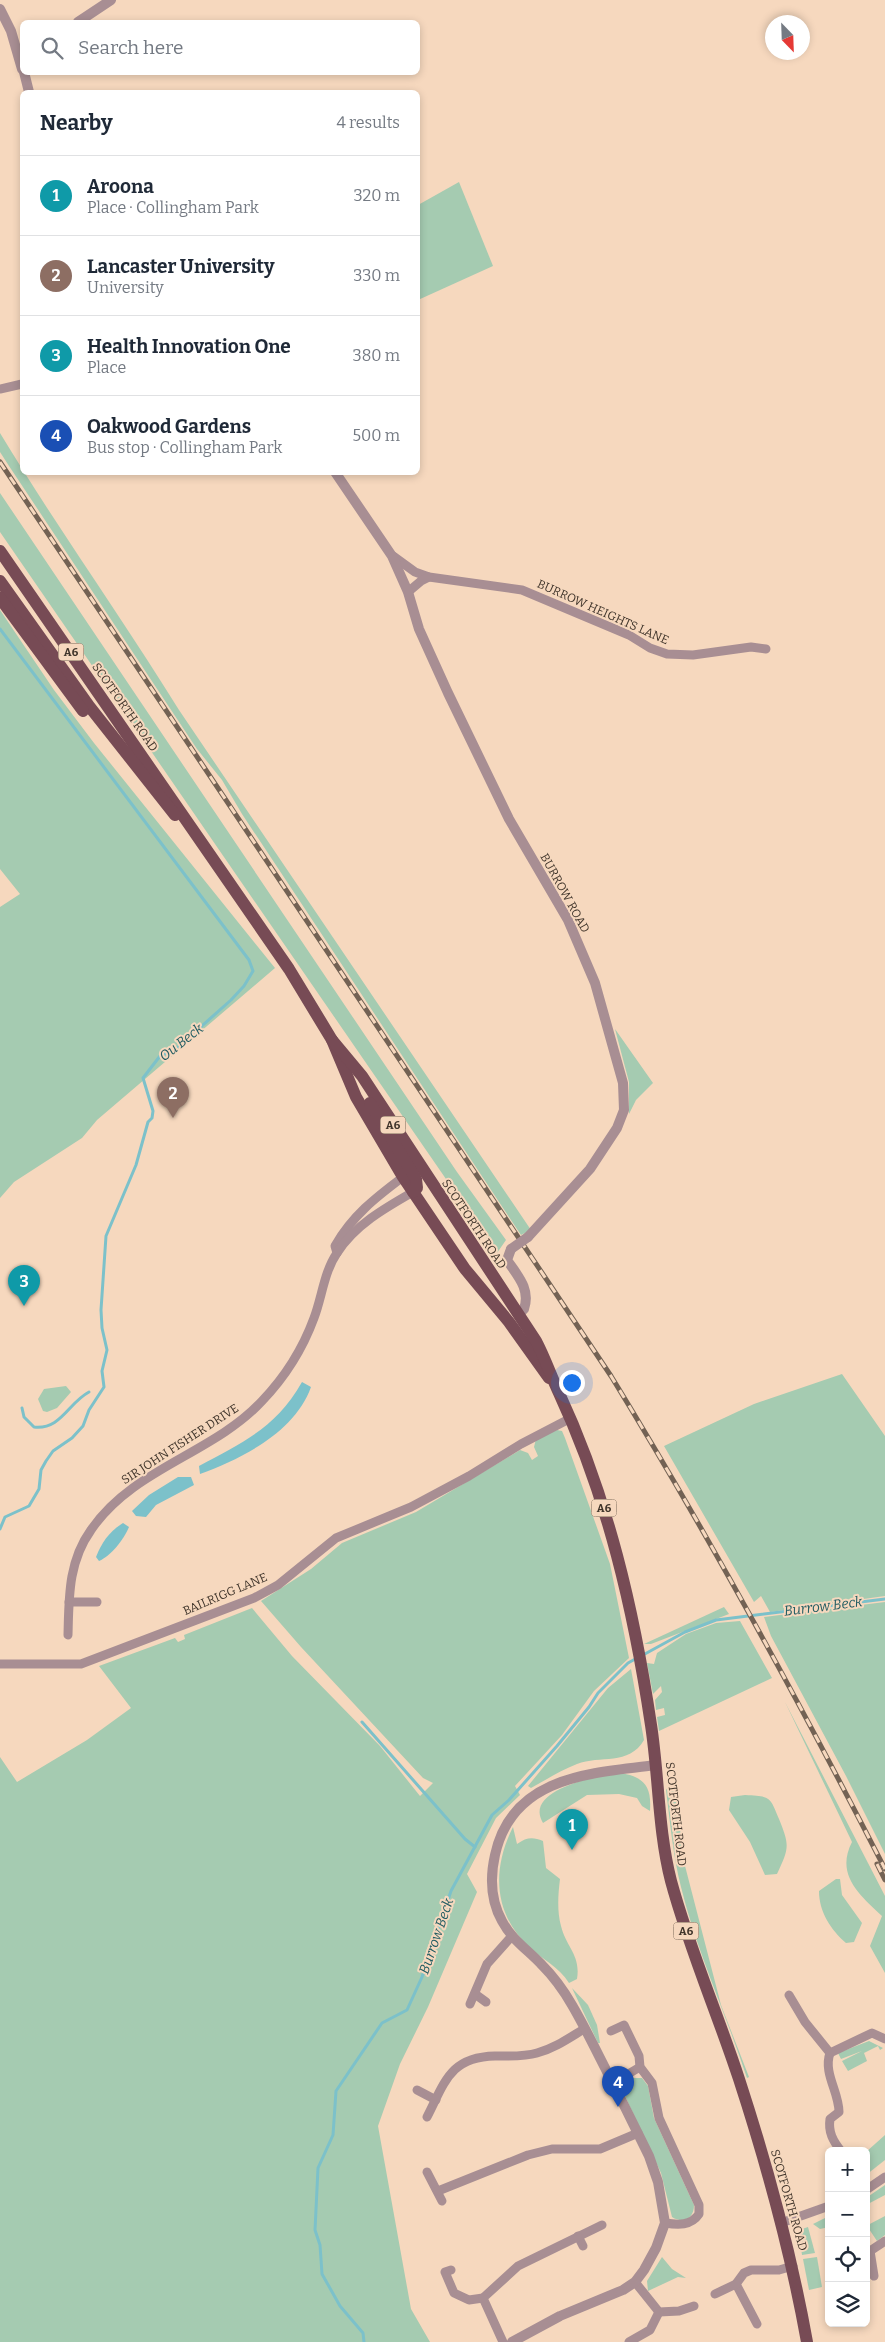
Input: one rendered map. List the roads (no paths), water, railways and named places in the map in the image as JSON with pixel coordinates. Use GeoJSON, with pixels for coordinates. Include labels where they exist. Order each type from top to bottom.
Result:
{"type":"FeatureCollection","features":[{"type":"Feature","properties":{"kind":"main road","name":"SCOTFORTH ROAD"},"geometry":{"type":"LineString","coordinates":[[0,551],[279,953],[332,1040],[362,1076],[413,1175],[413,1192],[465,1269],[514,1318]]}},
{"type":"Feature","properties":{"kind":"main road","name":"SCOTFORTH ROAD"},"geometry":{"type":"LineString","coordinates":[[0,581],[89,706],[157,795],[210,854]]}},
{"type":"Feature","properties":{"kind":"main road"},"geometry":{"type":"LineString","coordinates":[[0,598],[71,697],[125,765],[157,795]]}},
{"type":"Feature","properties":{"kind":"main road","name":"SCOTFORTH ROAD"},"geometry":{"type":"LineString","coordinates":[[332,1040],[356,1097],[514,1318],[548,1362],[571,1418],[615,1542],[646,1697],[656,1765],[662,1834],[670,1878],[685,1929],[739,2079],[793,2266],[807,2342]]}},
{"type":"Feature","properties":{"kind":"street"},"geometry":{"type":"LineString","coordinates":[[81,20],[111,0]]}},
{"type":"Feature","properties":{"kind":"street"},"geometry":{"type":"LineString","coordinates":[[0,9],[11,31],[20,60]]}},
{"type":"Feature","properties":{"kind":"street"},"geometry":{"type":"LineString","coordinates":[[24,75],[28,90]]}},
{"type":"Feature","properties":{"kind":"street"},"geometry":{"type":"LineString","coordinates":[[0,389],[20,384]]}},
{"type":"Feature","properties":{"kind":"street","name":"BURROW ROAD"},"geometry":{"type":"LineString","coordinates":[[337,475],[392,556],[408,592],[420,629],[448,693],[509,819],[568,920],[586,959],[623,1083],[624,1110],[617,1128],[590,1169],[528,1237],[511,1249],[507,1260],[523,1284],[526,1295],[524,1309],[514,1318]]}},
{"type":"Feature","properties":{"kind":"street","name":"BURROW HEIGHTS LANE"},"geometry":{"type":"LineString","coordinates":[[392,556],[415,572],[429,577],[522,590],[629,634],[650,648],[668,654],[693,655],[751,647],[766,649]]}},
{"type":"Feature","properties":{"kind":"street"},"geometry":{"type":"LineString","coordinates":[[408,592],[429,577]]}},
{"type":"Feature","properties":{"kind":"street","name":"SIR JOHN FISHER DRIVE"},"geometry":{"type":"LineString","coordinates":[[336,1253],[335,1246],[353,1219],[371,1201],[413,1175]]}},
{"type":"Feature","properties":{"kind":"street","name":"SIR JOHN FISHER DRIVE"},"geometry":{"type":"LineString","coordinates":[[68,1636],[71,1575],[86,1538],[100,1519],[143,1480],[232,1426],[261,1402],[274,1388],[302,1348],[336,1253],[373,1216],[413,1192]]}},
{"type":"Feature","properties":{"kind":"street","name":"BAILRIGG LANE"},"geometry":{"type":"LineString","coordinates":[[0,1664],[81,1664],[254,1598],[278,1585],[336,1538],[411,1507],[469,1476],[521,1444],[571,1418]]}},
{"type":"Feature","properties":{"kind":"street"},"geometry":{"type":"LineString","coordinates":[[69,1602],[97,1602]]}},
{"type":"Feature","properties":{"kind":"street"},"geometry":{"type":"LineString","coordinates":[[512,2342],[560,2316],[606,2298],[635,2282],[651,2259],[665,2223],[658,2182],[638,2133],[572,2004],[543,1966],[511,1937],[501,1919],[494,1900],[491,1870],[498,1841],[514,1813],[531,1796],[558,1782],[608,1770],[656,1765]]}},
{"type":"Feature","properties":{"kind":"street"},"geometry":{"type":"LineString","coordinates":[[470,2004],[487,1964],[511,1937]]}},
{"type":"Feature","properties":{"kind":"street"},"geometry":{"type":"LineString","coordinates":[[475,1994],[486,2002]]}},
{"type":"Feature","properties":{"kind":"street"},"geometry":{"type":"LineString","coordinates":[[789,1995],[805,2022],[830,2053]]}},
{"type":"Feature","properties":{"kind":"street"},"geometry":{"type":"LineString","coordinates":[[611,2031],[624,2025],[639,2056],[640,2067],[652,2083],[659,2118],[699,2206],[699,2214],[689,2223],[676,2225],[665,2223]]}},
{"type":"Feature","properties":{"kind":"street"},"geometry":{"type":"LineString","coordinates":[[427,2117],[452,2069],[461,2063],[474,2058],[536,2054],[558,2045],[584,2029]]}},
{"type":"Feature","properties":{"kind":"street"},"geometry":{"type":"LineString","coordinates":[[830,2053],[872,2033],[885,2039]]}},
{"type":"Feature","properties":{"kind":"street"},"geometry":{"type":"LineString","coordinates":[[830,2053],[828,2061],[832,2083],[839,2103],[839,2112],[830,2119],[829,2127],[834,2142],[838,2147]]}},
{"type":"Feature","properties":{"kind":"street"},"geometry":{"type":"LineString","coordinates":[[613,2083],[640,2067]]}},
{"type":"Feature","properties":{"kind":"street"},"geometry":{"type":"LineString","coordinates":[[417,2090],[436,2100]]}},
{"type":"Feature","properties":{"kind":"street"},"geometry":{"type":"LineString","coordinates":[[438,2191],[528,2155],[552,2149],[600,2149],[638,2133]]}},
{"type":"Feature","properties":{"kind":"street"},"geometry":{"type":"LineString","coordinates":[[427,2172],[442,2201]]}},
{"type":"Feature","properties":{"kind":"street"},"geometry":{"type":"LineString","coordinates":[[870,2187],[885,2177]]}},
{"type":"Feature","properties":{"kind":"street"},"geometry":{"type":"LineString","coordinates":[[781,2223],[825,2207]]}},
{"type":"Feature","properties":{"kind":"street"},"geometry":{"type":"LineString","coordinates":[[451,2270],[445,2272],[454,2293],[469,2300],[483,2298],[518,2266],[602,2225]]}},
{"type":"Feature","properties":{"kind":"street"},"geometry":{"type":"LineString","coordinates":[[578,2236],[583,2246]]}},
{"type":"Feature","properties":{"kind":"street"},"geometry":{"type":"LineString","coordinates":[[874,2276],[870,2250],[885,2240]]}},
{"type":"Feature","properties":{"kind":"street","name":"SCOTFORTH ROAD"},"geometry":{"type":"LineString","coordinates":[[715,2294],[736,2284],[744,2273],[751,2270],[779,2270],[793,2266]]}},
{"type":"Feature","properties":{"kind":"street"},"geometry":{"type":"LineString","coordinates":[[635,2282],[659,2312]]}},
{"type":"Feature","properties":{"kind":"street"},"geometry":{"type":"LineString","coordinates":[[736,2284],[757,2324]]}},
{"type":"Feature","properties":{"kind":"street"},"geometry":{"type":"LineString","coordinates":[[483,2298],[503,2342]]}},
{"type":"Feature","properties":{"kind":"street"},"geometry":{"type":"LineString","coordinates":[[659,2312],[679,2311],[694,2306]]}},
{"type":"Feature","properties":{"kind":"street"},"geometry":{"type":"LineString","coordinates":[[629,2342],[650,2330],[659,2312]]}},
{"type":"Feature","properties":{"kind":"water"},"geometry":{"type":"Polygon","coordinates":[[[302,1382],[311,1387],[293,1417],[280,1430],[250,1451],[200,1474],[199,1466],[244,1441],[270,1422],[292,1398],[302,1382]]]}},
{"type":"Feature","properties":{"kind":"water"},"geometry":{"type":"Polygon","coordinates":[[[178,1477],[191,1477],[194,1485],[156,1505],[146,1517],[136,1516],[132,1511],[149,1495],[178,1477]]]}},
{"type":"Feature","properties":{"kind":"water"},"geometry":{"type":"Polygon","coordinates":[[[123,1523],[129,1527],[124,1537],[117,1547],[99,1561],[96,1557],[103,1542],[123,1523]]]}},
{"type":"Feature","properties":{"kind":"waterway","name":"Ou Beck"},"geometry":{"type":"LineString","coordinates":[[0,629],[249,960],[253,971],[244,986],[231,1000],[176,1049],[160,1056],[143,1078],[153,1111],[152,1118],[148,1122],[136,1165],[106,1236],[101,1310],[102,1328],[107,1350],[102,1371],[104,1387],[89,1410],[83,1426],[72,1438],[53,1451],[46,1461],[41,1470],[39,1489],[29,1506],[5,1517],[0,1529]]}},
{"type":"Feature","properties":{"kind":"waterway"},"geometry":{"type":"LineString","coordinates":[[22,1408],[24,1417],[34,1427],[43,1427],[58,1420],[89,1392]]}},
{"type":"Feature","properties":{"kind":"waterway","name":"Burrow Beck"},"geometry":{"type":"LineString","coordinates":[[643,1655],[685,1632],[716,1620],[885,1599]]}},
{"type":"Feature","properties":{"kind":"waterway","name":"Burrow Beck"},"geometry":{"type":"LineString","coordinates":[[364,2342],[363,2333],[340,2306],[322,2274],[320,2245],[315,2230],[318,2168],[333,2135],[336,2091],[382,2023],[407,2010],[422,1977],[451,1891],[492,1815],[509,1800],[557,1746],[598,1693],[628,1663],[637,1658]]}},
{"type":"Feature","properties":{"kind":"waterway"},"geometry":{"type":"LineString","coordinates":[[362,1722],[465,1839],[475,1847]]}},
{"type":"Feature","properties":{"kind":"railway"},"geometry":{"type":"LineString","coordinates":[[0,462],[611,1376],[683,1497],[752,1620],[820,1744],[885,1869]]}},
{"type":"Feature","properties":{"kind":"railway"},"geometry":{"type":"LineString","coordinates":[[877,1864],[885,1880]]}},
{"type":"Feature","properties":{"kind":"place","name":"Lancaster University"},"geometry":{"type":"Point","coordinates":[173,1118]}},
{"type":"Feature","properties":{"kind":"place","name":"Health Innovation One"},"geometry":{"type":"Point","coordinates":[24,1306]}},
{"type":"Feature","properties":{"kind":"place","name":"Aroona"},"geometry":{"type":"Point","coordinates":[572,1850]}},
{"type":"Feature","properties":{"kind":"place","name":"Oakwood Gardens"},"geometry":{"type":"Point","coordinates":[618,2107]}}]}
